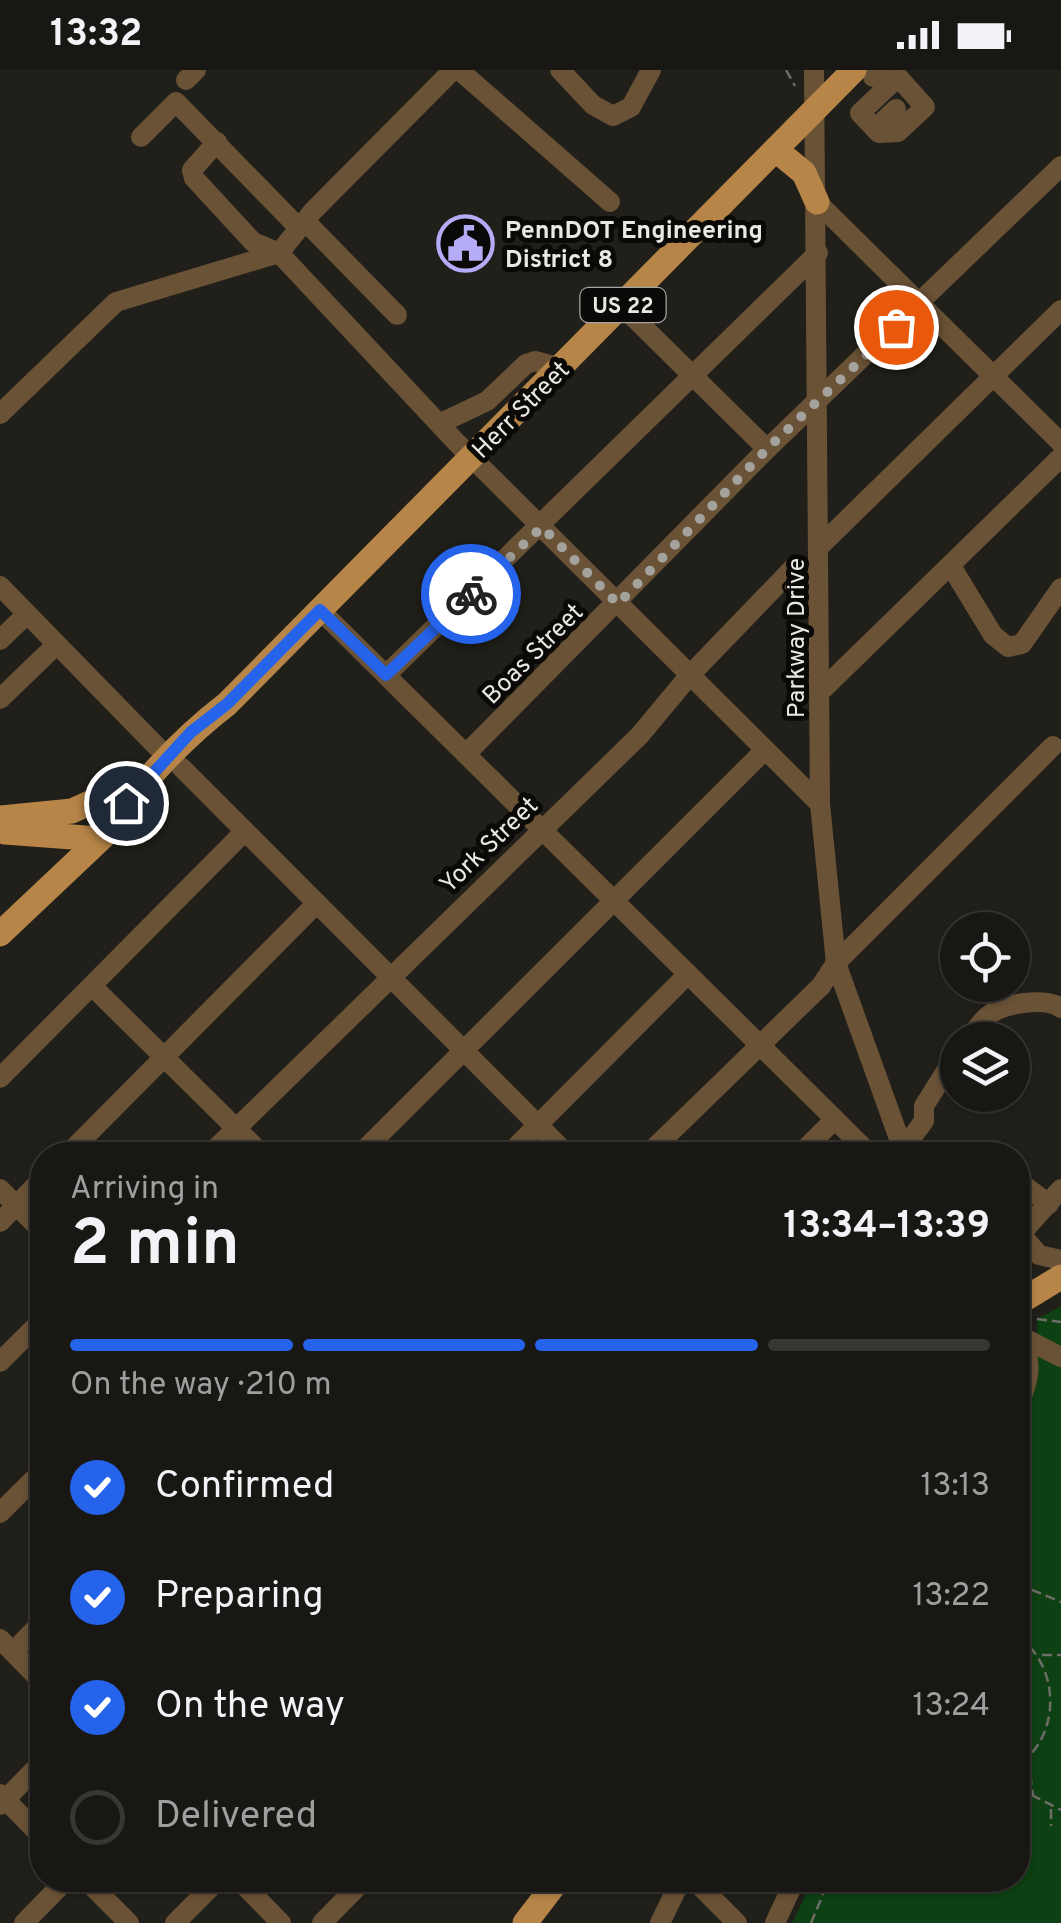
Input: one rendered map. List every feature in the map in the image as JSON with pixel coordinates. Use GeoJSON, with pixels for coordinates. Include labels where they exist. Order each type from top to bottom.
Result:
{"type":"FeatureCollection","features":[{"type":"Feature","properties":{"kind":"main road","name":"Herr Street"},"geometry":{"type":"LineString","coordinates":[[0,934],[99,839],[166,766],[816,108],[872,75]]}},
{"type":"Feature","properties":{"kind":"main road"},"geometry":{"type":"LineString","coordinates":[[776,150],[804,173],[817,202]]}},
{"type":"Feature","properties":{"kind":"main road","name":"US 22"},"geometry":{"type":"LineString","coordinates":[[0,818],[72,811],[166,766]]}},
{"type":"Feature","properties":{"kind":"main road"},"geometry":{"type":"LineString","coordinates":[[0,832],[99,839]]}},
{"type":"Feature","properties":{"kind":"main road"},"geometry":{"type":"LineString","coordinates":[[1030,1308],[1061,1277]]}},
{"type":"Feature","properties":{"kind":"main road"},"geometry":{"type":"LineString","coordinates":[[525,1923],[549,1892]]}},
{"type":"Feature","properties":{"kind":"street"},"geometry":{"type":"LineString","coordinates":[[0,414],[116,302],[279,253],[456,70],[610,202]]}},
{"type":"Feature","properties":{"kind":"street"},"geometry":{"type":"LineString","coordinates":[[560,70],[593,105],[613,116],[631,107],[652,70]]}},
{"type":"Feature","properties":{"kind":"street","name":"Parkway Drive"},"geometry":{"type":"LineString","coordinates":[[814,70],[820,804],[836,963],[900,1142]]}},
{"type":"Feature","properties":{"kind":"street"},"geometry":{"type":"LineString","coordinates":[[872,75],[898,77],[906,100],[926,107],[898,132],[879,133],[860,113],[872,75]]}},
{"type":"Feature","properties":{"kind":"street"},"geometry":{"type":"LineString","coordinates":[[874,128],[906,100]]}},
{"type":"Feature","properties":{"kind":"street"},"geometry":{"type":"LineString","coordinates":[[141,137],[176,102],[397,315]]}},
{"type":"Feature","properties":{"kind":"street"},"geometry":{"type":"LineString","coordinates":[[217,142],[192,170],[194,178],[253,242],[279,253],[472,457],[820,804]]}},
{"type":"Feature","properties":{"kind":"street","name":"Boas Street"},"geometry":{"type":"LineString","coordinates":[[466,754],[767,449],[1061,166]]}},
{"type":"Feature","properties":{"kind":"street"},"geometry":{"type":"LineString","coordinates":[[817,202],[1061,443]]}},
{"type":"Feature","properties":{"kind":"street"},"geometry":{"type":"LineString","coordinates":[[386,675],[542,527],[818,253]]}},
{"type":"Feature","properties":{"kind":"street"},"geometry":{"type":"LineString","coordinates":[[622,306],[767,449]]}},
{"type":"Feature","properties":{"kind":"street"},"geometry":{"type":"LineString","coordinates":[[819,547],[992,373],[1061,310]]}},
{"type":"Feature","properties":{"kind":"street"},"geometry":{"type":"LineString","coordinates":[[441,423],[486,401],[526,364],[535,361],[561,368]]}},
{"type":"Feature","properties":{"kind":"street"},"geometry":{"type":"LineString","coordinates":[[820,690],[1061,457]]}},
{"type":"Feature","properties":{"kind":"street","name":"York Street"},"geometry":{"type":"LineString","coordinates":[[222,1142],[640,734],[689,676],[797,564]]}},
{"type":"Feature","properties":{"kind":"street"},"geometry":{"type":"LineString","coordinates":[[951,566],[993,635],[1008,647],[1022,644],[1061,588]]}},
{"type":"Feature","properties":{"kind":"street"},"geometry":{"type":"LineString","coordinates":[[0,586],[166,766],[245,831],[555,1142]]}},
{"type":"Feature","properties":{"kind":"street"},"geometry":{"type":"LineString","coordinates":[[320,610],[858,1142]]}},
{"type":"Feature","properties":{"kind":"street"},"geometry":{"type":"LineString","coordinates":[[0,640],[27,614]]}},
{"type":"Feature","properties":{"kind":"street"},"geometry":{"type":"LineString","coordinates":[[0,700],[56,645]]}},
{"type":"Feature","properties":{"kind":"street"},"geometry":{"type":"LineString","coordinates":[[661,1142],[821,986],[836,963],[1053,746]]}},
{"type":"Feature","properties":{"kind":"street"},"geometry":{"type":"LineString","coordinates":[[372,1142],[764,751]]}},
{"type":"Feature","properties":{"kind":"street"},"geometry":{"type":"LineString","coordinates":[[0,1078],[245,831]]}},
{"type":"Feature","properties":{"kind":"street"},"geometry":{"type":"LineString","coordinates":[[80,1142],[317,904]]}},
{"type":"Feature","properties":{"kind":"street"},"geometry":{"type":"LineString","coordinates":[[521,1142],[688,974]]}},
{"type":"Feature","properties":{"kind":"street"},"geometry":{"type":"LineString","coordinates":[[92,986],[250,1142]]}},
{"type":"Feature","properties":{"kind":"street"},"geometry":{"type":"LineString","coordinates":[[983,1022],[991,1012],[1019,1004],[1054,1003],[1061,1008]]}},
{"type":"Feature","properties":{"kind":"street"},"geometry":{"type":"LineString","coordinates":[[910,1142],[924,1121],[924,1106],[940,1081]]}},
{"type":"Feature","properties":{"kind":"street"},"geometry":{"type":"LineString","coordinates":[[812,1142],[834,1119]]}},
{"type":"Feature","properties":{"kind":"street"},"geometry":{"type":"LineString","coordinates":[[1030,1186],[1055,1196],[1030,1223]]}},
{"type":"Feature","properties":{"kind":"street"},"geometry":{"type":"LineString","coordinates":[[0,1189],[30,1219]]}},
{"type":"Feature","properties":{"kind":"street"},"geometry":{"type":"LineString","coordinates":[[0,1222],[30,1191]]}},
{"type":"Feature","properties":{"kind":"street"},"geometry":{"type":"LineString","coordinates":[[1030,1246],[1039,1255],[1061,1260]]}},
{"type":"Feature","properties":{"kind":"street"},"geometry":{"type":"LineString","coordinates":[[0,1362],[30,1332]]}},
{"type":"Feature","properties":{"kind":"street"},"geometry":{"type":"LineString","coordinates":[[1030,1341],[1061,1357]]}},
{"type":"Feature","properties":{"kind":"street"},"geometry":{"type":"LineString","coordinates":[[0,1513],[30,1482]]}},
{"type":"Feature","properties":{"kind":"street"},"geometry":{"type":"LineString","coordinates":[[30,1630],[6,1645],[30,1670]]}},
{"type":"Feature","properties":{"kind":"street"},"geometry":{"type":"LineString","coordinates":[[30,1773],[2,1800],[30,1826]]}},
{"type":"Feature","properties":{"kind":"street"},"geometry":{"type":"LineString","coordinates":[[24,1923],[54,1892]]}},
{"type":"Feature","properties":{"kind":"street"},"geometry":{"type":"LineString","coordinates":[[98,1892],[129,1923]]}},
{"type":"Feature","properties":{"kind":"street"},"geometry":{"type":"LineString","coordinates":[[175,1923],[206,1892]]}},
{"type":"Feature","properties":{"kind":"street"},"geometry":{"type":"LineString","coordinates":[[251,1892],[281,1923]]}},
{"type":"Feature","properties":{"kind":"street"},"geometry":{"type":"LineString","coordinates":[[322,1923],[352,1892]]}},
{"type":"Feature","properties":{"kind":"street"},"geometry":{"type":"LineString","coordinates":[[660,1923],[675,1892]]}},
{"type":"Feature","properties":{"kind":"street"},"geometry":{"type":"LineString","coordinates":[[706,1892],[737,1923]]}},
{"type":"Feature","properties":{"kind":"street"},"geometry":{"type":"LineString","coordinates":[[775,1923],[789,1892]]}},
{"type":"Feature","properties":{"kind":"path"},"geometry":{"type":"LineString","coordinates":[[1030,1312],[1061,1322]]}},
{"type":"Feature","properties":{"kind":"path"},"geometry":{"type":"LineString","coordinates":[[1030,1590],[1061,1602]]}},
{"type":"Feature","properties":{"kind":"path"},"geometry":{"type":"LineString","coordinates":[[1030,1646],[1041,1655],[1055,1678],[1057,1717],[1051,1733],[1030,1758]]}},
{"type":"Feature","properties":{"kind":"path"},"geometry":{"type":"LineString","coordinates":[[1041,1655],[1061,1656]]}},
{"type":"Feature","properties":{"kind":"path"},"geometry":{"type":"LineString","coordinates":[[1030,1774],[1033,1796]]}},
{"type":"Feature","properties":{"kind":"path"},"geometry":{"type":"LineString","coordinates":[[1030,1794],[1061,1810]]}},
{"type":"Feature","properties":{"kind":"path"},"geometry":{"type":"LineString","coordinates":[[1050,1807],[1051,1826]]}},
{"type":"Feature","properties":{"kind":"path"},"geometry":{"type":"LineString","coordinates":[[812,1923],[824,1892]]}},
{"type":"Feature","properties":{"kind":"green space"},"geometry":{"type":"Polygon","coordinates":[[[1061,1306],[1061,1923],[792,1923],[807,1892],[1030,1892],[1030,1391],[1038,1371],[1037,1319],[1061,1306]]]}},
{"type":"Feature","properties":{"kind":"way so far"},"geometry":{"type":"LineString","coordinates":[[471,594],[542,527],[618,604],[767,449],[896,327]]}},
{"type":"Feature","properties":{"kind":"place","name":"PennDOT Engineering District 8"},"geometry":{"type":"Point","coordinates":[466,243]}},
{"type":"Feature","properties":{"kind":"route"},"geometry":{"type":"LineString","coordinates":[[126,803],[191,732],[227,704],[320,610],[386,675],[471,594]]}}]}
